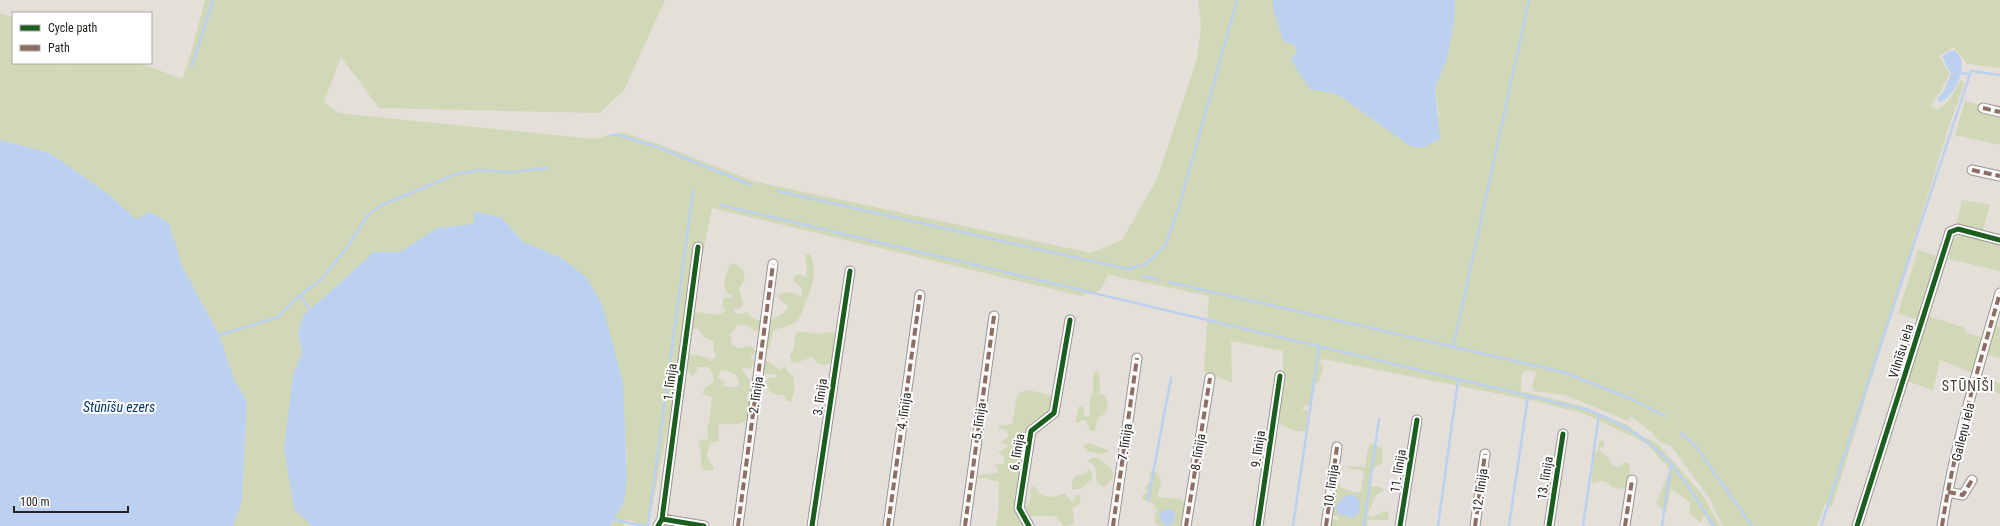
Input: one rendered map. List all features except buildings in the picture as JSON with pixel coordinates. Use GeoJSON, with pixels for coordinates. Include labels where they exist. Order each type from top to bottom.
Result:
{"type":"FeatureCollection","features":[{"type":"Feature","properties":{"kind":"street"},"geometry":{"type":"LineString","coordinates":[[1983,108],[2000,112]]}},
{"type":"Feature","properties":{"kind":"street"},"geometry":{"type":"LineString","coordinates":[[1972,170],[2000,176]]}},
{"type":"Feature","properties":{"kind":"street","name":"Vilnīšu iela"},"geometry":{"type":"LineString","coordinates":[[1857,526],[1950,232],[1958,229],[2000,240]]}},
{"type":"Feature","properties":{"kind":"street","name":"1. līnija"},"geometry":{"type":"LineString","coordinates":[[660,523],[698,247]]}},
{"type":"Feature","properties":{"kind":"street","name":"2. līnija"},"geometry":{"type":"LineString","coordinates":[[738,526],[773,264]]}},
{"type":"Feature","properties":{"kind":"street","name":"3. līnija"},"geometry":{"type":"LineString","coordinates":[[812,526],[850,271]]}},
{"type":"Feature","properties":{"kind":"street","name":"Gaileņu iela"},"geometry":{"type":"LineString","coordinates":[[1942,526],[1948,492],[1976,376],[2000,293]]}},
{"type":"Feature","properties":{"kind":"street","name":"4. līnija"},"geometry":{"type":"LineString","coordinates":[[888,526],[920,295]]}},
{"type":"Feature","properties":{"kind":"street","name":"5. līnija"},"geometry":{"type":"LineString","coordinates":[[964,526],[994,316]]}},
{"type":"Feature","properties":{"kind":"street","name":"6. līnija"},"geometry":{"type":"LineString","coordinates":[[1029,526],[1019,508],[1031,431],[1054,413],[1070,320]]}},
{"type":"Feature","properties":{"kind":"street","name":"7. līnija"},"geometry":{"type":"LineString","coordinates":[[1113,526],[1137,358]]}},
{"type":"Feature","properties":{"kind":"street","name":"9. līnija"},"geometry":{"type":"LineString","coordinates":[[1258,526],[1280,376]]}},
{"type":"Feature","properties":{"kind":"street","name":"8. līnija"},"geometry":{"type":"LineString","coordinates":[[1186,526],[1210,378]]}},
{"type":"Feature","properties":{"kind":"street","name":"11. līnija"},"geometry":{"type":"LineString","coordinates":[[1400,526],[1417,420]]}},
{"type":"Feature","properties":{"kind":"street","name":"13. līnija"},"geometry":{"type":"LineString","coordinates":[[1549,526],[1563,434]]}},
{"type":"Feature","properties":{"kind":"street","name":"10. līnija"},"geometry":{"type":"LineString","coordinates":[[1326,526],[1337,447]]}},
{"type":"Feature","properties":{"kind":"street","name":"12. līnija"},"geometry":{"type":"LineString","coordinates":[[1475,526],[1485,454]]}},
{"type":"Feature","properties":{"kind":"street"},"geometry":{"type":"LineString","coordinates":[[1625,526],[1632,480]]}},
{"type":"Feature","properties":{"kind":"street"},"geometry":{"type":"LineString","coordinates":[[1948,492],[1963,495],[1972,480]]}},
{"type":"Feature","properties":{"kind":"street"},"geometry":{"type":"LineString","coordinates":[[660,523],[704,526]]}},
{"type":"Feature","properties":{"kind":"green space"},"geometry":{"type":"Polygon","coordinates":[[[205,0],[665,0],[624,90],[600,113],[379,108],[341,57],[324,102],[338,113],[594,139],[622,132],[661,145],[753,181],[1091,253],[1122,240],[1157,179],[1197,59],[1201,25],[1198,0],[1273,0],[1273,8],[1294,45],[1310,89],[1337,94],[1410,146],[1439,116],[1435,88],[1447,58],[1454,22],[1455,0],[2000,0],[2000,68],[1967,64],[1954,47],[1939,56],[1950,74],[1930,106],[1938,110],[1949,100],[1961,80],[1965,82],[1949,126],[1832,507],[1825,504],[1817,526],[1723,526],[1710,499],[1670,445],[1661,443],[1651,432],[1630,416],[1628,421],[1565,395],[1534,391],[1532,385],[1537,372],[1526,370],[1522,374],[1521,391],[1582,406],[1627,425],[1644,437],[1657,443],[1702,494],[1720,526],[1711,526],[1704,515],[1701,523],[1689,513],[1691,503],[1671,489],[1666,512],[1656,503],[1670,470],[1646,443],[1585,414],[1530,400],[1323,359],[1320,362],[1324,367],[1319,381],[1311,388],[1312,405],[1305,405],[1302,408],[1303,410],[1308,411],[1307,419],[1309,428],[1301,431],[1292,430],[1276,420],[1283,391],[1283,351],[1231,341],[1232,383],[1204,371],[1209,296],[1109,275],[1099,291],[1081,296],[712,208],[648,526],[626,519],[623,526],[610,526],[615,520],[627,459],[624,425],[562,258],[523,242],[502,218],[474,212],[474,224],[437,228],[400,252],[374,252],[303,316],[298,333],[302,352],[293,375],[294,509],[312,526],[233,526],[242,501],[247,400],[235,382],[219,335],[182,266],[169,223],[135,219],[111,196],[50,153],[0,140],[0,13],[12,17],[12,64],[143,64],[182,79],[188,64],[205,0]]]}},
{"type":"Feature","properties":{"kind":"green space"},"geometry":{"type":"Polygon","coordinates":[[[1965,101],[1981,105],[2000,115],[2000,145],[1955,135],[1965,101]]]}},
{"type":"Feature","properties":{"kind":"green space"},"geometry":{"type":"Polygon","coordinates":[[[1962,200],[1990,205],[1983,230],[1956,226],[1962,200]]]}},
{"type":"Feature","properties":{"kind":"green space"},"geometry":{"type":"Polygon","coordinates":[[[1963,235],[2000,244],[2000,271],[1948,259],[1954,238],[1963,235]]]}},
{"type":"Feature","properties":{"kind":"green space"},"geometry":{"type":"Polygon","coordinates":[[[1918,250],[1940,257],[1919,320],[1898,314],[1918,250]]]}},
{"type":"Feature","properties":{"kind":"green space"},"geometry":{"type":"Polygon","coordinates":[[[805,253],[810,254],[814,266],[814,278],[809,296],[802,314],[797,321],[773,331],[770,348],[768,349],[766,346],[767,323],[784,312],[788,307],[788,305],[783,303],[778,294],[790,292],[800,296],[802,295],[802,288],[795,282],[793,277],[799,274],[806,277],[807,266],[805,253]]]}},
{"type":"Feature","properties":{"kind":"green space"},"geometry":{"type":"Polygon","coordinates":[[[734,263],[742,269],[745,279],[739,288],[743,304],[739,309],[733,309],[734,312],[737,314],[747,312],[751,317],[761,321],[761,332],[753,330],[746,325],[738,325],[730,335],[732,345],[738,348],[752,346],[757,353],[750,357],[754,362],[751,369],[741,367],[751,386],[747,395],[750,405],[750,412],[746,421],[741,423],[719,424],[719,441],[711,443],[707,454],[708,459],[714,468],[713,471],[704,470],[701,467],[701,450],[698,444],[700,440],[708,439],[707,428],[712,398],[711,396],[702,393],[706,387],[713,383],[713,374],[708,367],[698,367],[695,375],[691,376],[687,368],[689,355],[691,354],[706,357],[711,361],[717,355],[713,351],[714,342],[704,337],[698,328],[694,329],[692,327],[694,314],[699,312],[715,315],[725,312],[725,309],[722,308],[724,298],[728,297],[731,299],[733,296],[726,292],[724,283],[729,266],[734,263]],[[724,370],[720,371],[718,377],[725,382],[723,387],[739,387],[739,380],[736,375],[724,370]]]}},
{"type":"Feature","properties":{"kind":"green space"},"geometry":{"type":"Polygon","coordinates":[[[1928,316],[1965,328],[1964,332],[1983,338],[1973,373],[1940,360],[1933,390],[1907,381],[1928,316]]]}},
{"type":"Feature","properties":{"kind":"green space"},"geometry":{"type":"Polygon","coordinates":[[[1996,326],[2000,327],[2000,358],[1988,355],[1996,326]]]}},
{"type":"Feature","properties":{"kind":"green space"},"geometry":{"type":"Polygon","coordinates":[[[797,331],[817,334],[832,332],[835,335],[832,362],[826,365],[818,364],[812,357],[796,363],[792,362],[790,355],[793,350],[797,331]]]}},
{"type":"Feature","properties":{"kind":"green space"},"geometry":{"type":"Polygon","coordinates":[[[765,361],[769,362],[779,370],[785,366],[789,374],[793,375],[795,389],[791,402],[787,401],[784,395],[774,394],[769,391],[766,381],[769,378],[776,377],[776,375],[764,374],[762,370],[765,361]]]}},
{"type":"Feature","properties":{"kind":"green space"},"geometry":{"type":"Polygon","coordinates":[[[1095,371],[1099,372],[1100,394],[1106,396],[1107,409],[1105,413],[1097,420],[1095,431],[1091,431],[1086,421],[1082,420],[1079,423],[1075,422],[1079,406],[1083,407],[1085,417],[1090,415],[1090,399],[1093,392],[1093,377],[1095,371]]]}},
{"type":"Feature","properties":{"kind":"green space"},"geometry":{"type":"Polygon","coordinates":[[[1982,375],[2000,383],[2000,394],[1978,386],[1982,375]]]}},
{"type":"Feature","properties":{"kind":"green space"},"geometry":{"type":"Polygon","coordinates":[[[1029,390],[1053,396],[1050,412],[1037,422],[1021,470],[1024,526],[996,526],[999,505],[999,482],[984,478],[976,479],[976,475],[999,473],[995,465],[1005,463],[1004,457],[998,452],[1008,447],[1008,445],[1000,443],[1009,436],[1006,430],[999,428],[998,426],[1012,424],[1017,397],[1020,392],[1029,390]]]}},
{"type":"Feature","properties":{"kind":"green space"},"geometry":{"type":"Polygon","coordinates":[[[1602,440],[1604,441],[1604,446],[1599,449],[1609,459],[1613,466],[1618,468],[1626,462],[1629,463],[1630,473],[1628,487],[1621,489],[1612,487],[1608,483],[1601,481],[1592,483],[1593,456],[1598,450],[1599,442],[1602,440]]]}},
{"type":"Feature","properties":{"kind":"green space"},"geometry":{"type":"Polygon","coordinates":[[[1088,443],[1108,450],[1108,452],[1101,454],[1086,451],[1083,446],[1088,443]]]}},
{"type":"Feature","properties":{"kind":"green space"},"geometry":{"type":"Polygon","coordinates":[[[1371,443],[1382,448],[1382,464],[1371,469],[1370,486],[1380,487],[1384,490],[1376,495],[1367,516],[1372,517],[1385,511],[1389,512],[1388,520],[1368,520],[1367,526],[1328,526],[1331,518],[1339,521],[1338,517],[1333,515],[1330,510],[1335,484],[1337,481],[1343,489],[1358,493],[1361,491],[1364,471],[1346,468],[1349,466],[1365,467],[1368,448],[1371,443]]]}},
{"type":"Feature","properties":{"kind":"green space"},"geometry":{"type":"Polygon","coordinates":[[[1097,457],[1112,469],[1113,477],[1104,488],[1097,483],[1095,466],[1088,461],[1091,458],[1097,457]]]}},
{"type":"Feature","properties":{"kind":"green space"},"geometry":{"type":"Polygon","coordinates":[[[1089,470],[1092,473],[1092,479],[1080,489],[1072,489],[1072,481],[1076,476],[1082,475],[1089,470]]]}},
{"type":"Feature","properties":{"kind":"green space"},"geometry":{"type":"Polygon","coordinates":[[[1151,471],[1157,473],[1161,481],[1157,497],[1180,499],[1184,503],[1182,526],[1160,526],[1155,522],[1154,515],[1158,511],[1153,504],[1142,499],[1142,495],[1149,492],[1144,488],[1152,479],[1148,476],[1151,471]]]}},
{"type":"Feature","properties":{"kind":"green space"},"geometry":{"type":"Polygon","coordinates":[[[1032,486],[1040,493],[1048,497],[1065,493],[1071,502],[1073,502],[1077,494],[1079,495],[1081,503],[1073,508],[1074,524],[1064,526],[1055,516],[1030,516],[1026,508],[1031,498],[1032,486]]]}},
{"type":"Feature","properties":{"kind":"water"},"geometry":{"type":"Polygon","coordinates":[[[1273,0],[1455,0],[1454,22],[1447,58],[1435,88],[1440,139],[1423,148],[1410,146],[1337,94],[1310,89],[1290,59],[1297,52],[1294,45],[1283,41],[1273,8],[1273,0]]]}},
{"type":"Feature","properties":{"kind":"water"},"geometry":{"type":"Polygon","coordinates":[[[1955,50],[1962,62],[1959,81],[1949,96],[1941,102],[1937,99],[1944,91],[1951,74],[1942,57],[1948,52],[1955,50]]]}},
{"type":"Feature","properties":{"kind":"water","name":"Stūnīšu ezers"},"geometry":{"type":"Polygon","coordinates":[[[0,140],[50,153],[111,196],[135,219],[150,212],[169,223],[182,266],[219,335],[235,382],[247,400],[242,501],[233,526],[0,526],[0,140]]]}},
{"type":"Feature","properties":{"kind":"water"},"geometry":{"type":"Polygon","coordinates":[[[474,211],[502,218],[523,242],[562,258],[587,278],[602,304],[623,383],[627,478],[624,502],[610,526],[312,526],[294,509],[284,448],[293,375],[302,352],[298,333],[303,316],[374,252],[400,252],[437,228],[474,224],[474,211]]]}},
{"type":"Feature","properties":{"kind":"water"},"geometry":{"type":"Polygon","coordinates":[[[1346,495],[1354,495],[1360,501],[1359,513],[1353,518],[1342,515],[1336,511],[1337,504],[1346,495]]]}},
{"type":"Feature","properties":{"kind":"water"},"geometry":{"type":"Polygon","coordinates":[[[1171,509],[1175,513],[1173,524],[1166,526],[1160,520],[1159,513],[1171,509]]]}},
{"type":"Feature","properties":{"kind":"waterway"},"geometry":{"type":"LineString","coordinates":[[192,66],[213,0]]}},
{"type":"Feature","properties":{"kind":"waterway"},"geometry":{"type":"LineString","coordinates":[[777,191],[1127,269],[1146,264],[1165,246],[1179,207],[1237,0]]}},
{"type":"Feature","properties":{"kind":"waterway"},"geometry":{"type":"LineString","coordinates":[[1453,348],[1529,0]]}},
{"type":"Feature","properties":{"kind":"waterway"},"geometry":{"type":"LineString","coordinates":[[1970,74],[1971,71],[2000,75]]}},
{"type":"Feature","properties":{"kind":"waterway"},"geometry":{"type":"LineString","coordinates":[[1821,526],[1970,74],[1960,73]]}},
{"type":"Feature","properties":{"kind":"waterway"},"geometry":{"type":"LineString","coordinates":[[610,135],[619,135],[660,148],[751,185]]}},
{"type":"Feature","properties":{"kind":"waterway"},"geometry":{"type":"LineString","coordinates":[[300,295],[322,279],[348,246],[368,215],[382,205],[456,174],[480,170],[510,172],[548,168]]}},
{"type":"Feature","properties":{"kind":"waterway"},"geometry":{"type":"LineString","coordinates":[[648,526],[693,191]]}},
{"type":"Feature","properties":{"kind":"waterway"},"geometry":{"type":"LineString","coordinates":[[721,205],[1588,410],[1622,425],[1643,438],[1661,454],[1682,478],[1714,526]]}},
{"type":"Feature","properties":{"kind":"waterway"},"geometry":{"type":"LineString","coordinates":[[1143,276],[1158,280]]}},
{"type":"Feature","properties":{"kind":"waterway"},"geometry":{"type":"LineString","coordinates":[[1169,282],[1563,372],[1634,400],[1665,416]]}},
{"type":"Feature","properties":{"kind":"waterway"},"geometry":{"type":"LineString","coordinates":[[219,335],[278,317],[300,295],[310,310]]}},
{"type":"Feature","properties":{"kind":"waterway"},"geometry":{"type":"LineString","coordinates":[[1293,526],[1319,347]]}},
{"type":"Feature","properties":{"kind":"waterway"},"geometry":{"type":"LineString","coordinates":[[1148,500],[1171,378]]}},
{"type":"Feature","properties":{"kind":"waterway"},"geometry":{"type":"LineString","coordinates":[[1438,526],[1458,380]]}},
{"type":"Feature","properties":{"kind":"waterway"},"geometry":{"type":"LineString","coordinates":[[1509,526],[1528,396]]}},
{"type":"Feature","properties":{"kind":"waterway"},"geometry":{"type":"LineString","coordinates":[[1583,526],[1599,415]]}},
{"type":"Feature","properties":{"kind":"waterway"},"geometry":{"type":"LineString","coordinates":[[1364,526],[1379,419]]}},
{"type":"Feature","properties":{"kind":"waterway"},"geometry":{"type":"LineString","coordinates":[[1681,433],[1697,448],[1752,526]]}},
{"type":"Feature","properties":{"kind":"waterway"},"geometry":{"type":"LineString","coordinates":[[1662,526],[1671,464]]}},
{"type":"Feature","properties":{"kind":"waterway"},"geometry":{"type":"LineString","coordinates":[[615,520],[645,526]]}},
{"type":"Feature","properties":{"kind":"marked path"},"geometry":{"type":"LineString","coordinates":[[1983,108],[2000,112]]}},
{"type":"Feature","properties":{"kind":"marked path"},"geometry":{"type":"LineString","coordinates":[[1972,170],[2000,176]]}},
{"type":"Feature","properties":{"kind":"marked path"},"geometry":{"type":"LineString","coordinates":[[738,526],[773,264]]}},
{"type":"Feature","properties":{"kind":"marked path"},"geometry":{"type":"LineString","coordinates":[[1942,526],[1960,438],[1975,379],[2000,293]]}},
{"type":"Feature","properties":{"kind":"marked path"},"geometry":{"type":"LineString","coordinates":[[888,526],[920,295]]}},
{"type":"Feature","properties":{"kind":"marked path"},"geometry":{"type":"LineString","coordinates":[[965,526],[994,316]]}},
{"type":"Feature","properties":{"kind":"marked path"},"geometry":{"type":"LineString","coordinates":[[1113,526],[1137,358]]}},
{"type":"Feature","properties":{"kind":"marked path"},"geometry":{"type":"LineString","coordinates":[[1186,526],[1210,378]]}},
{"type":"Feature","properties":{"kind":"marked path"},"geometry":{"type":"LineString","coordinates":[[1326,526],[1337,447]]}},
{"type":"Feature","properties":{"kind":"marked path"},"geometry":{"type":"LineString","coordinates":[[1475,526],[1485,454]]}},
{"type":"Feature","properties":{"kind":"marked path"},"geometry":{"type":"LineString","coordinates":[[1625,526],[1632,480]]}},
{"type":"Feature","properties":{"kind":"marked path"},"geometry":{"type":"LineString","coordinates":[[1948,492],[1963,495],[1972,480]]}},
{"type":"Feature","properties":{"kind":"cycle path"},"geometry":{"type":"LineString","coordinates":[[1857,526],[1950,232],[1958,229],[2000,240]]}},
{"type":"Feature","properties":{"kind":"cycle path"},"geometry":{"type":"LineString","coordinates":[[662,519],[698,247]]}},
{"type":"Feature","properties":{"kind":"cycle path"},"geometry":{"type":"LineString","coordinates":[[812,526],[850,271]]}},
{"type":"Feature","properties":{"kind":"cycle path"},"geometry":{"type":"LineString","coordinates":[[1029,526],[1019,508],[1031,431],[1054,413],[1070,320]]}},
{"type":"Feature","properties":{"kind":"cycle path"},"geometry":{"type":"LineString","coordinates":[[1258,526],[1280,376]]}},
{"type":"Feature","properties":{"kind":"cycle path"},"geometry":{"type":"LineString","coordinates":[[1400,526],[1417,420]]}},
{"type":"Feature","properties":{"kind":"cycle path"},"geometry":{"type":"LineString","coordinates":[[1549,526],[1563,434]]}},
{"type":"Feature","properties":{"kind":"cycle path"},"geometry":{"type":"LineString","coordinates":[[658,526],[662,519],[704,526]]}},
{"type":"Feature","properties":{"kind":"district","name":"STŪNĪŠI"},"geometry":{"type":"Point","coordinates":[1968,386]}}]}
